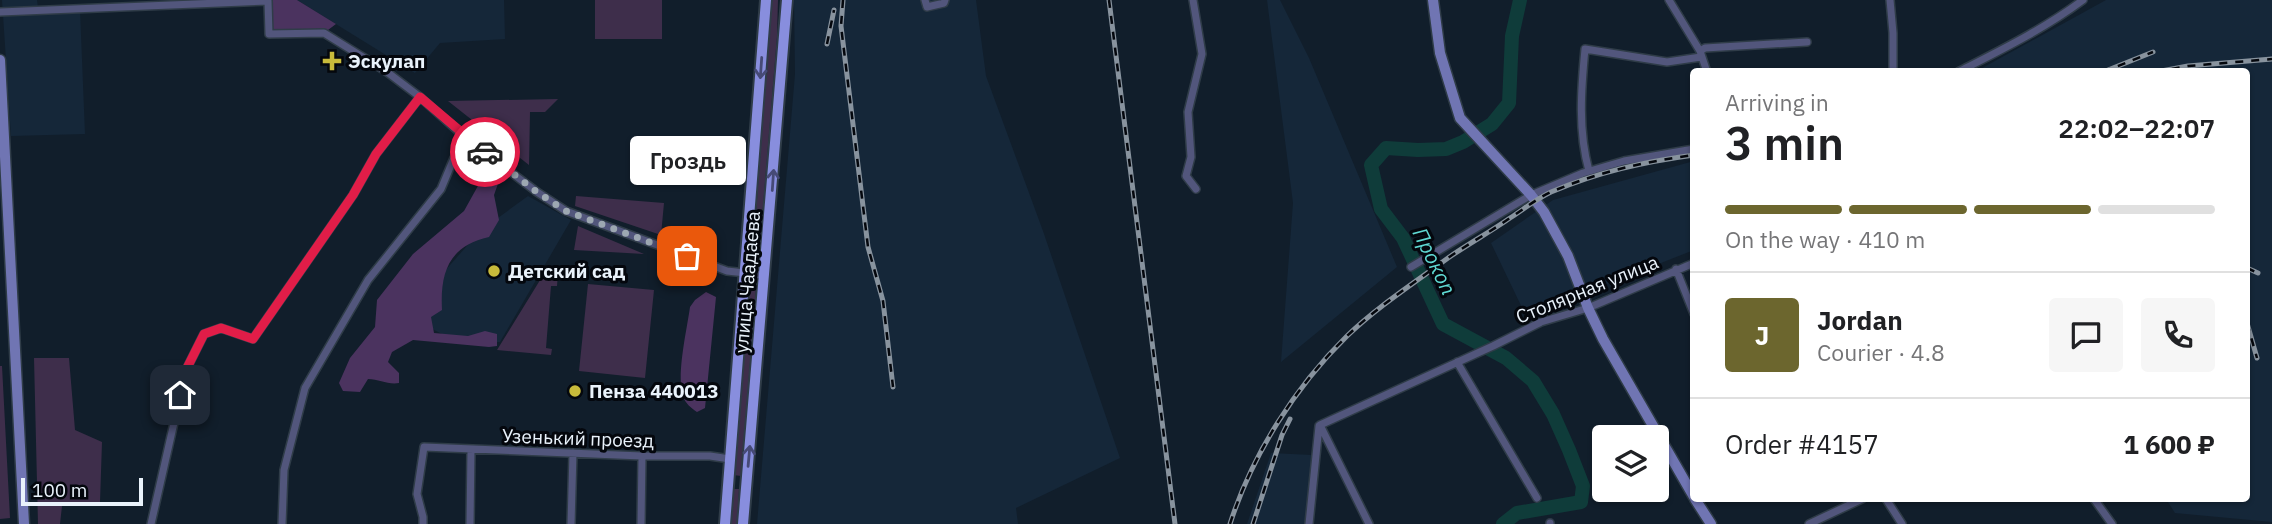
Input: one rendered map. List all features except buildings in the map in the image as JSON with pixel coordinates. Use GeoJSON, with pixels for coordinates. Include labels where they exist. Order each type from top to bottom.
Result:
{"type":"FeatureCollection","features":[{"type":"Feature","properties":{"kind":"main road","name":"улица Чаадаева"},"geometry":{"type":"LineString","coordinates":[[725,524],[766,0]]}},
{"type":"Feature","properties":{"kind":"main road","name":"улица Чаадаева"},"geometry":{"type":"LineString","coordinates":[[743,524],[787,0]]}},
{"type":"Feature","properties":{"kind":"main road"},"geometry":{"type":"LineString","coordinates":[[1433,0],[1440,54],[1460,118],[1544,212],[1568,256],[1588,308],[1609,351],[1690,491]]}},
{"type":"Feature","properties":{"kind":"main road"},"geometry":{"type":"LineString","coordinates":[[0,60],[24,524]]}},
{"type":"Feature","properties":{"kind":"main road"},"geometry":{"type":"LineString","coordinates":[[1697,502],[1711,524]]}},
{"type":"Feature","properties":{"kind":"street"},"geometry":{"type":"LineString","coordinates":[[925,0],[927,7],[944,3],[944,0]]}},
{"type":"Feature","properties":{"kind":"street"},"geometry":{"type":"LineString","coordinates":[[1193,0],[1202,54],[1188,112],[1191,157],[1186,176],[1196,189]]}},
{"type":"Feature","properties":{"kind":"street"},"geometry":{"type":"LineString","coordinates":[[1669,0],[1705,68]]}},
{"type":"Feature","properties":{"kind":"street"},"geometry":{"type":"LineString","coordinates":[[1890,0],[1893,68]]}},
{"type":"Feature","properties":{"kind":"street"},"geometry":{"type":"LineString","coordinates":[[1966,68],[2021,40],[2083,0]]}},
{"type":"Feature","properties":{"kind":"street"},"geometry":{"type":"LineString","coordinates":[[0,12],[268,1],[269,34],[324,33],[387,72],[467,139],[566,211],[727,271],[765,275]]}},
{"type":"Feature","properties":{"kind":"street"},"geometry":{"type":"LineString","coordinates":[[1589,171],[1582,144],[1581,87],[1585,49],[1667,62],[1700,54],[1705,48],[1807,42]]}},
{"type":"Feature","properties":{"kind":"street"},"geometry":{"type":"LineString","coordinates":[[151,524],[186,370],[204,334],[221,328],[253,339],[353,195],[376,154],[420,97]]}},
{"type":"Feature","properties":{"kind":"street"},"geometry":{"type":"LineString","coordinates":[[282,524],[284,470],[305,388],[368,280],[441,189],[454,158],[467,139]]}},
{"type":"Feature","properties":{"kind":"street"},"geometry":{"type":"LineString","coordinates":[[1411,267],[1531,195],[1589,171],[1624,161],[1690,150]]}},
{"type":"Feature","properties":{"kind":"street","name":"Столярная улица"},"geometry":{"type":"LineString","coordinates":[[1457,362],[1541,322],[1588,308],[1690,264]]}},
{"type":"Feature","properties":{"kind":"street"},"geometry":{"type":"LineString","coordinates":[[1676,269],[1690,304]]}},
{"type":"Feature","properties":{"kind":"street"},"geometry":{"type":"LineString","coordinates":[[1320,425],[1457,362],[1537,498]]}},
{"type":"Feature","properties":{"kind":"street"},"geometry":{"type":"LineString","coordinates":[[1309,524],[1320,425]]}},
{"type":"Feature","properties":{"kind":"street"},"geometry":{"type":"LineString","coordinates":[[1320,425],[1369,524]]}},
{"type":"Feature","properties":{"kind":"street","name":"Узенький проезд"},"geometry":{"type":"LineString","coordinates":[[423,524],[417,494],[424,447],[642,456],[710,456],[730,459]]}},
{"type":"Feature","properties":{"kind":"street"},"geometry":{"type":"LineString","coordinates":[[470,524],[471,450]]}},
{"type":"Feature","properties":{"kind":"street"},"geometry":{"type":"LineString","coordinates":[[571,524],[573,453]]}},
{"type":"Feature","properties":{"kind":"street"},"geometry":{"type":"LineString","coordinates":[[641,524],[642,456]]}},
{"type":"Feature","properties":{"kind":"street"},"geometry":{"type":"LineString","coordinates":[[1808,524],[1856,502]]}},
{"type":"Feature","properties":{"kind":"street"},"geometry":{"type":"LineString","coordinates":[[1888,502],[1902,524]]}},
{"type":"Feature","properties":{"kind":"street"},"geometry":{"type":"LineString","coordinates":[[2096,502],[2112,524]]}},
{"type":"Feature","properties":{"kind":"shaded area"},"geometry":{"type":"Polygon","coordinates":[[[2,0],[37,0],[38,8],[80,10],[85,134],[11,136],[2,0]]]}},
{"type":"Feature","properties":{"kind":"shaded area"},"geometry":{"type":"Polygon","coordinates":[[[214,0],[297,0],[336,24],[324,33],[269,34],[268,1],[214,0]]]}},
{"type":"Feature","properties":{"kind":"shaded area"},"geometry":{"type":"Polygon","coordinates":[[[297,0],[504,0],[505,39],[440,43],[415,73],[297,0]]]}},
{"type":"Feature","properties":{"kind":"shaded area"},"geometry":{"type":"Polygon","coordinates":[[[595,0],[662,0],[662,39],[595,39],[595,0]]]}},
{"type":"Feature","properties":{"kind":"shaded area"},"geometry":{"type":"Polygon","coordinates":[[[772,0],[778,0],[777,37],[758,267],[755,268],[752,266],[772,0]]]}},
{"type":"Feature","properties":{"kind":"shaded area"},"geometry":{"type":"Polygon","coordinates":[[[794,0],[976,0],[986,76],[1043,231],[1120,458],[1016,508],[1018,524],[757,524],[795,74],[794,0]]]}},
{"type":"Feature","properties":{"kind":"shaded area"},"geometry":{"type":"Polygon","coordinates":[[[1267,0],[1280,0],[1309,58],[1397,267],[1281,362],[1293,203],[1267,0]]]}},
{"type":"Feature","properties":{"kind":"shaded area"},"geometry":{"type":"Polygon","coordinates":[[[2106,0],[2272,0],[2272,522],[2175,513],[2168,502],[2250,502],[2250,68],[1982,68],[2106,0]]]}},
{"type":"Feature","properties":{"kind":"shaded area"},"geometry":{"type":"Polygon","coordinates":[[[558,99],[545,112],[530,112],[529,165],[448,101],[558,99]]]}},
{"type":"Feature","properties":{"kind":"shaded area"},"geometry":{"type":"Polygon","coordinates":[[[1690,162],[1690,252],[1526,316],[1491,243],[1553,200],[1690,162]]]}},
{"type":"Feature","properties":{"kind":"shaded area"},"geometry":{"type":"Polygon","coordinates":[[[489,166],[499,168],[500,178],[494,195],[499,220],[489,237],[475,241],[456,254],[445,273],[442,310],[431,317],[434,333],[468,336],[485,331],[497,334],[497,346],[413,340],[392,352],[388,362],[399,373],[399,383],[368,379],[360,392],[343,391],[339,383],[350,358],[375,327],[377,300],[413,254],[464,211],[489,166]]]}},
{"type":"Feature","properties":{"kind":"shaded area","name":"Детский сад"},"geometry":{"type":"Polygon","coordinates":[[[528,196],[571,220],[500,342],[457,342],[421,323],[443,273],[480,231],[528,196]]]}},
{"type":"Feature","properties":{"kind":"shaded area"},"geometry":{"type":"Polygon","coordinates":[[[576,196],[664,203],[661,235],[575,206],[576,196]]]}},
{"type":"Feature","properties":{"kind":"shaded area"},"geometry":{"type":"Polygon","coordinates":[[[578,226],[644,254],[574,250],[578,226]]]}},
{"type":"Feature","properties":{"kind":"shaded area"},"geometry":{"type":"Polygon","coordinates":[[[545,272],[558,273],[557,286],[551,286],[546,348],[552,349],[551,355],[497,350],[545,272]]]}},
{"type":"Feature","properties":{"kind":"shaded area"},"geometry":{"type":"Polygon","coordinates":[[[588,284],[654,290],[645,378],[579,371],[588,284]]]}},
{"type":"Feature","properties":{"kind":"shaded area"},"geometry":{"type":"Polygon","coordinates":[[[753,284],[756,287],[741,476],[733,475],[749,286],[753,284]]]}},
{"type":"Feature","properties":{"kind":"shaded area"},"geometry":{"type":"Polygon","coordinates":[[[706,292],[716,297],[705,408],[697,412],[688,405],[683,396],[681,365],[690,307],[706,292]]]}},
{"type":"Feature","properties":{"kind":"shaded area"},"geometry":{"type":"Polygon","coordinates":[[[34,358],[69,358],[75,430],[102,442],[100,502],[62,506],[60,524],[38,524],[34,358]]]}},
{"type":"Feature","properties":{"kind":"shaded area"},"geometry":{"type":"Polygon","coordinates":[[[0,366],[10,518],[0,519],[0,366]]]}},
{"type":"Feature","properties":{"kind":"shaded area"},"geometry":{"type":"Polygon","coordinates":[[[1271,453],[1312,455],[1305,524],[1247,524],[1271,453]]]}},
{"type":"Feature","properties":{"kind":"shaded area"},"geometry":{"type":"Polygon","coordinates":[[[733,489],[739,489],[737,524],[730,524],[733,489]]]}},
{"type":"Feature","properties":{"kind":"waterway","name":"Прокоп"},"geometry":{"type":"LineString","coordinates":[[1503,524],[1517,513],[1581,502],[1583,486],[1553,414],[1533,381],[1506,358],[1443,324],[1403,238],[1381,209],[1371,165],[1386,148],[1446,149],[1492,124],[1509,103],[1512,36],[1520,0]]}},
{"type":"Feature","properties":{"kind":"railway"},"geometry":{"type":"LineString","coordinates":[[843,0],[841,26],[868,247],[883,301],[893,387]]}},
{"type":"Feature","properties":{"kind":"railway"},"geometry":{"type":"LineString","coordinates":[[1109,0],[1175,524]]}},
{"type":"Feature","properties":{"kind":"railway"},"geometry":{"type":"LineString","coordinates":[[827,44],[834,10]]}},
{"type":"Feature","properties":{"kind":"railway"},"geometry":{"type":"LineString","coordinates":[[2113,68],[2153,52]]}},
{"type":"Feature","properties":{"kind":"railway"},"geometry":{"type":"LineString","coordinates":[[2177,68],[2272,59]]}},
{"type":"Feature","properties":{"kind":"railway"},"geometry":{"type":"LineString","coordinates":[[1230,524],[1250,473],[1277,423],[1328,356],[1371,315],[1448,258],[1551,192],[1621,169],[1690,156]]}},
{"type":"Feature","properties":{"kind":"railway"},"geometry":{"type":"LineString","coordinates":[[2250,269],[2258,273]]}},
{"type":"Feature","properties":{"kind":"railway"},"geometry":{"type":"LineString","coordinates":[[2250,334],[2257,358]]}},
{"type":"Feature","properties":{"kind":"railway"},"geometry":{"type":"LineString","coordinates":[[1253,524],[1282,435],[1290,419]]}},
{"type":"Feature","properties":{"kind":"way so far"},"geometry":{"type":"LineString","coordinates":[[485,152],[566,211],[687,256]]}},
{"type":"Feature","properties":{"kind":"place","name":"Эскулап"},"geometry":{"type":"Point","coordinates":[332,61]}},
{"type":"Feature","properties":{"kind":"place","name":"Гроздь"},"geometry":{"type":"Point","coordinates":[687,256]}},
{"type":"Feature","properties":{"kind":"place","name":"Детский сад"},"geometry":{"type":"Point","coordinates":[494,271]}},
{"type":"Feature","properties":{"kind":"place","name":"Пенза 440013"},"geometry":{"type":"Point","coordinates":[575,391]}},
{"type":"Feature","properties":{"kind":"route"},"geometry":{"type":"LineString","coordinates":[[180,395],[186,370],[204,334],[221,328],[253,339],[353,195],[376,154],[420,97],[485,152]]}}]}
